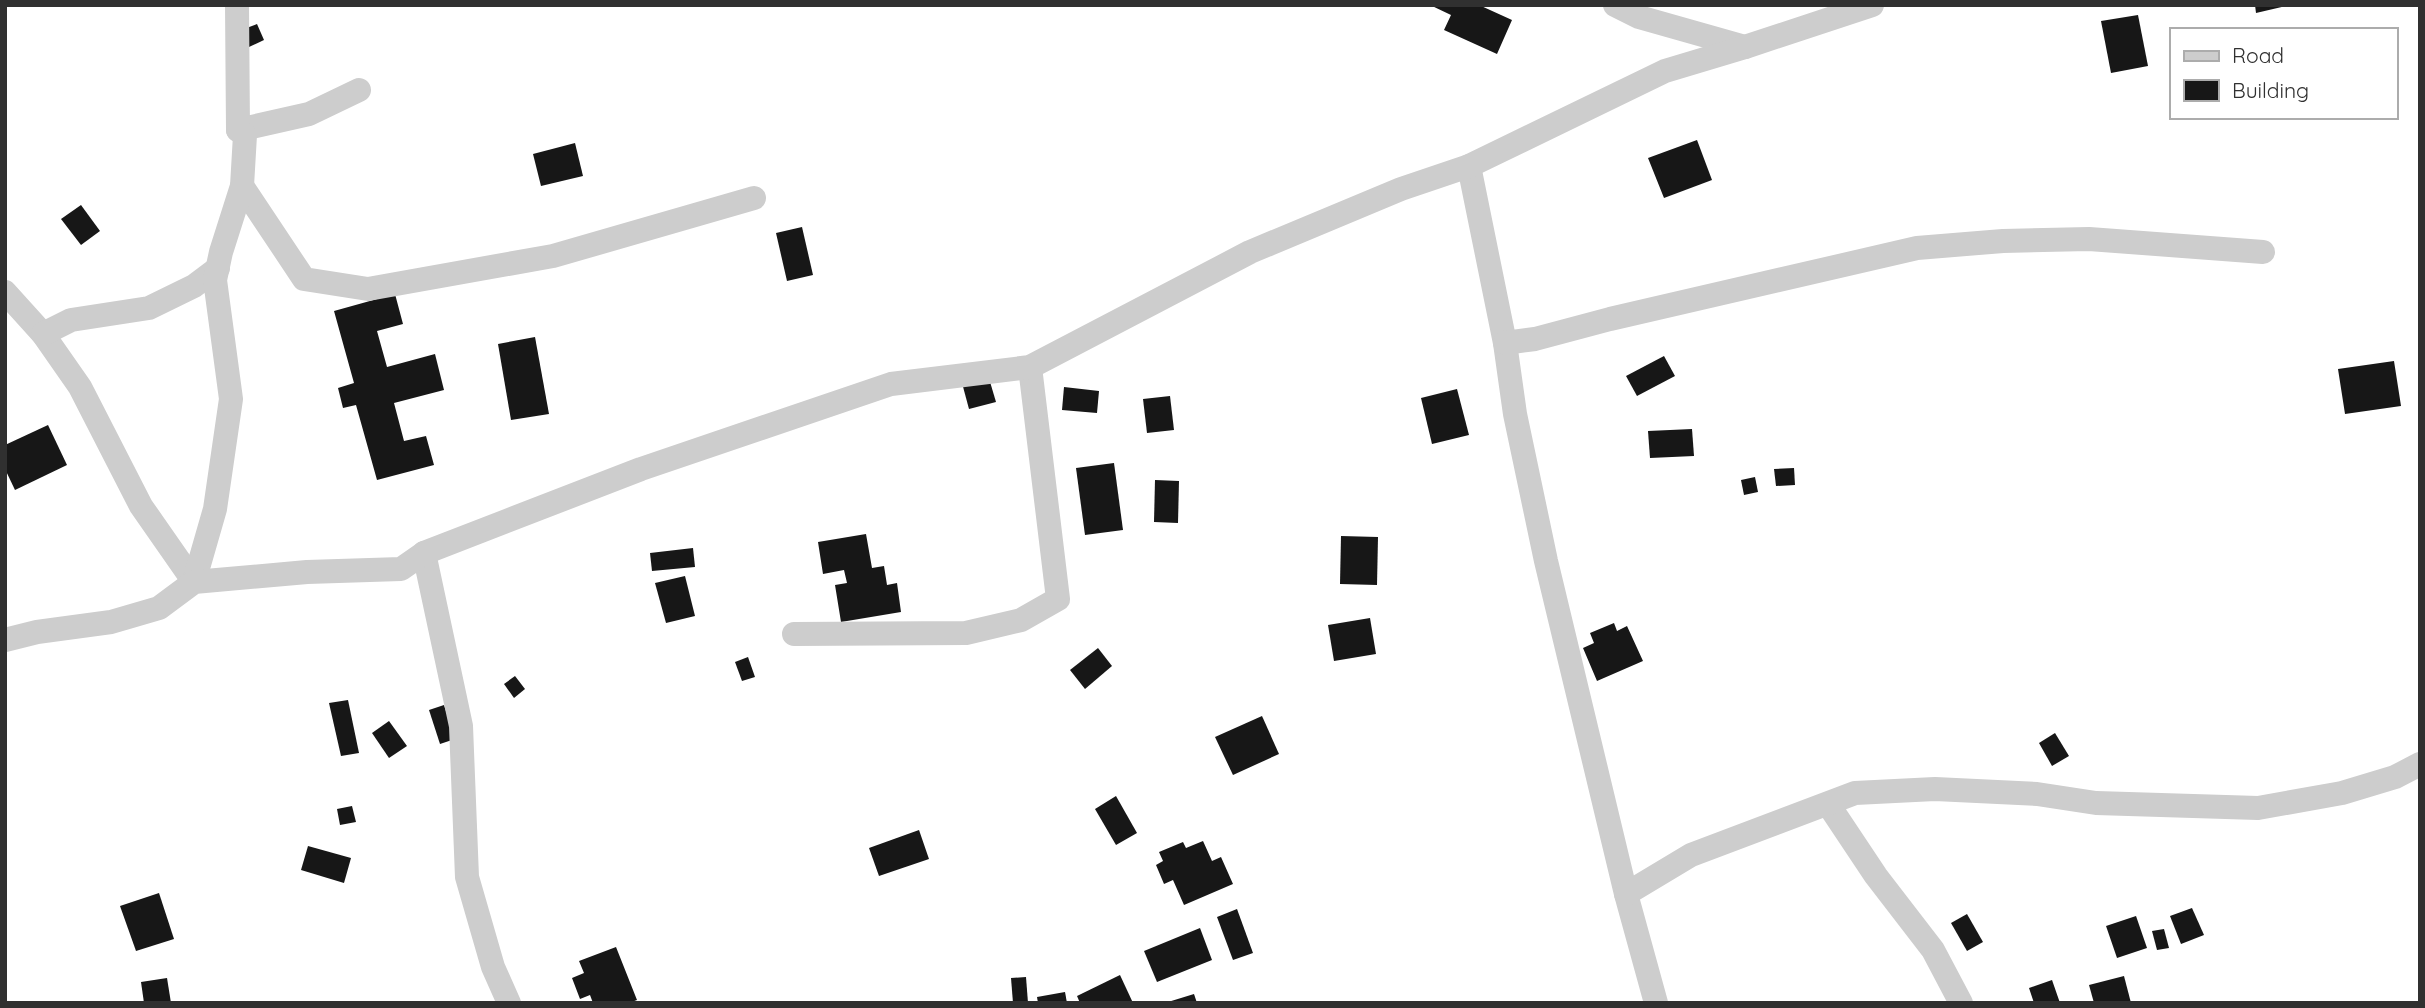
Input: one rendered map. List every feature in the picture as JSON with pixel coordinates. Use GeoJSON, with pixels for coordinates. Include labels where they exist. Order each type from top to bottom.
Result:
{"type":"FeatureCollection","features":[{"type":"Feature","properties":{"kind":"street"},"geometry":{"type":"LineString","coordinates":[[237,5],[238,130]]}},
{"type":"Feature","properties":{"kind":"street"},"geometry":{"type":"LineString","coordinates":[[1615,5],[1639,17],[1745,47]]}},
{"type":"Feature","properties":{"kind":"street"},"geometry":{"type":"LineString","coordinates":[[5,639],[111,622],[159,608],[194,582],[307,572],[401,569],[424,553],[641,469],[891,384],[1030,367],[1250,251],[1401,189],[1468,166],[1665,71],[1872,5]]}},
{"type":"Feature","properties":{"kind":"street"},"geometry":{"type":"LineString","coordinates":[[238,130],[309,114],[359,90]]}},
{"type":"Feature","properties":{"kind":"street"},"geometry":{"type":"LineString","coordinates":[[194,582],[215,509],[231,399],[215,280],[242,186],[245,135],[238,130]]}},
{"type":"Feature","properties":{"kind":"street"},"geometry":{"type":"LineString","coordinates":[[1468,166],[1546,561],[1626,894],[1656,1003]]}},
{"type":"Feature","properties":{"kind":"street"},"geometry":{"type":"LineString","coordinates":[[242,186],[304,279],[368,289],[553,256],[754,198]]}},
{"type":"Feature","properties":{"kind":"street"},"geometry":{"type":"LineString","coordinates":[[1505,344],[1917,248],[2004,241],[2090,239],[2263,252]]}},
{"type":"Feature","properties":{"kind":"street"},"geometry":{"type":"LineString","coordinates":[[43,334],[71,320],[149,308],[194,286],[218,268]]}},
{"type":"Feature","properties":{"kind":"street"},"geometry":{"type":"LineString","coordinates":[[5,292],[43,334],[80,387],[141,506],[194,582]]}},
{"type":"Feature","properties":{"kind":"street"},"geometry":{"type":"LineString","coordinates":[[794,634],[966,634],[1021,620],[1058,599],[1030,367]]}},
{"type":"Feature","properties":{"kind":"street"},"geometry":{"type":"LineString","coordinates":[[424,553],[461,726],[467,877],[493,967],[509,1003]]}},
{"type":"Feature","properties":{"kind":"street"},"geometry":{"type":"LineString","coordinates":[[1626,894],[1691,855],[1855,793],[1935,789],[2038,794],[2096,803],[2258,807],[2342,793],[2395,777],[2420,764]]}},
{"type":"Feature","properties":{"kind":"street"},"geometry":{"type":"LineString","coordinates":[[1828,804],[1876,876],[1933,950],[1961,1003]]}},
{"type":"Feature","properties":{"kind":"building"},"geometry":{"type":"Polygon","coordinates":[[[1430,5],[1479,5],[1512,20],[1497,54],[1444,30],[1451,15],[1430,5]]]}},
{"type":"Feature","properties":{"kind":"building"},"geometry":{"type":"Polygon","coordinates":[[[2255,5],[2286,5],[2286,6],[2256,13],[2255,5]]]}},
{"type":"Feature","properties":{"kind":"building"},"geometry":{"type":"Polygon","coordinates":[[[2138,15],[2148,66],[2111,73],[2101,21],[2138,15]]]}},
{"type":"Feature","properties":{"kind":"building"},"geometry":{"type":"Polygon","coordinates":[[[257,24],[264,40],[249,47],[241,30],[257,24]]]}},
{"type":"Feature","properties":{"kind":"building"},"geometry":{"type":"Polygon","coordinates":[[[1697,140],[1712,180],[1664,198],[1648,158],[1697,140]]]}},
{"type":"Feature","properties":{"kind":"building"},"geometry":{"type":"Polygon","coordinates":[[[575,143],[583,176],[541,186],[533,154],[575,143]]]}},
{"type":"Feature","properties":{"kind":"building"},"geometry":{"type":"Polygon","coordinates":[[[81,205],[100,231],[81,245],[61,219],[81,205]]]}},
{"type":"Feature","properties":{"kind":"building"},"geometry":{"type":"Polygon","coordinates":[[[802,227],[813,275],[787,281],[776,233],[802,227]]]}},
{"type":"Feature","properties":{"kind":"building"},"geometry":{"type":"Polygon","coordinates":[[[395,294],[403,324],[377,331],[387,367],[435,354],[444,390],[394,403],[404,441],[426,436],[434,465],[377,480],[356,405],[343,408],[338,388],[354,383],[334,311],[395,294]]]}},
{"type":"Feature","properties":{"kind":"building"},"geometry":{"type":"Polygon","coordinates":[[[535,337],[549,414],[511,420],[498,344],[535,337]]]}},
{"type":"Feature","properties":{"kind":"building"},"geometry":{"type":"Polygon","coordinates":[[[1664,356],[1675,376],[1637,396],[1626,376],[1664,356]]]}},
{"type":"Feature","properties":{"kind":"building"},"geometry":{"type":"Polygon","coordinates":[[[2394,361],[2401,406],[2345,414],[2338,369],[2394,361]]]}},
{"type":"Feature","properties":{"kind":"building"},"geometry":{"type":"Polygon","coordinates":[[[988,375],[996,402],[969,409],[962,383],[988,375]]]}},
{"type":"Feature","properties":{"kind":"building"},"geometry":{"type":"Polygon","coordinates":[[[1064,387],[1099,391],[1097,413],[1062,410],[1064,387]]]}},
{"type":"Feature","properties":{"kind":"building"},"geometry":{"type":"Polygon","coordinates":[[[1457,389],[1469,435],[1432,444],[1421,398],[1457,389]]]}},
{"type":"Feature","properties":{"kind":"building"},"geometry":{"type":"Polygon","coordinates":[[[1170,396],[1174,430],[1147,433],[1143,399],[1170,396]]]}},
{"type":"Feature","properties":{"kind":"building"},"geometry":{"type":"Polygon","coordinates":[[[48,425],[67,465],[15,490],[5,469],[5,445],[48,425]]]}},
{"type":"Feature","properties":{"kind":"building"},"geometry":{"type":"Polygon","coordinates":[[[1692,429],[1694,456],[1650,458],[1648,431],[1692,429]]]}},
{"type":"Feature","properties":{"kind":"building"},"geometry":{"type":"Polygon","coordinates":[[[1114,463],[1123,530],[1085,535],[1076,468],[1114,463]]]}},
{"type":"Feature","properties":{"kind":"building"},"geometry":{"type":"Polygon","coordinates":[[[1794,468],[1795,485],[1776,486],[1774,469],[1794,468]]]}},
{"type":"Feature","properties":{"kind":"building"},"geometry":{"type":"Polygon","coordinates":[[[1755,477],[1758,492],[1744,495],[1741,480],[1755,477]]]}},
{"type":"Feature","properties":{"kind":"building"},"geometry":{"type":"Polygon","coordinates":[[[1155,480],[1179,481],[1178,523],[1154,522],[1155,480]]]}},
{"type":"Feature","properties":{"kind":"building"},"geometry":{"type":"Polygon","coordinates":[[[866,534],[872,568],[884,566],[887,585],[897,583],[901,612],[841,622],[835,585],[847,583],[844,570],[823,574],[818,542],[866,534]]]}},
{"type":"Feature","properties":{"kind":"building"},"geometry":{"type":"Polygon","coordinates":[[[1341,536],[1378,537],[1377,585],[1340,584],[1341,536]]]}},
{"type":"Feature","properties":{"kind":"building"},"geometry":{"type":"Polygon","coordinates":[[[693,548],[695,567],[652,571],[650,553],[693,548]]]}},
{"type":"Feature","properties":{"kind":"building"},"geometry":{"type":"Polygon","coordinates":[[[685,576],[695,616],[666,623],[655,583],[685,576]]]}},
{"type":"Feature","properties":{"kind":"building"},"geometry":{"type":"Polygon","coordinates":[[[1370,618],[1376,654],[1334,661],[1328,625],[1370,618]]]}},
{"type":"Feature","properties":{"kind":"building"},"geometry":{"type":"Polygon","coordinates":[[[1614,623],[1617,631],[1627,626],[1643,661],[1597,681],[1583,648],[1594,643],[1590,633],[1614,623]]]}},
{"type":"Feature","properties":{"kind":"building"},"geometry":{"type":"Polygon","coordinates":[[[1098,648],[1112,666],[1085,689],[1070,670],[1098,648]]]}},
{"type":"Feature","properties":{"kind":"building"},"geometry":{"type":"Polygon","coordinates":[[[748,657],[755,677],[742,681],[735,662],[748,657]]]}},
{"type":"Feature","properties":{"kind":"building"},"geometry":{"type":"Polygon","coordinates":[[[515,676],[525,689],[514,698],[504,684],[515,676]]]}},
{"type":"Feature","properties":{"kind":"building"},"geometry":{"type":"Polygon","coordinates":[[[348,700],[359,753],[341,756],[329,703],[348,700]]]}},
{"type":"Feature","properties":{"kind":"building"},"geometry":{"type":"Polygon","coordinates":[[[444,705],[455,739],[440,744],[429,710],[444,705]]]}},
{"type":"Feature","properties":{"kind":"building"},"geometry":{"type":"Polygon","coordinates":[[[1262,716],[1279,754],[1233,775],[1215,737],[1262,716]]]}},
{"type":"Feature","properties":{"kind":"building"},"geometry":{"type":"Polygon","coordinates":[[[389,721],[407,746],[389,758],[372,733],[389,721]]]}},
{"type":"Feature","properties":{"kind":"building"},"geometry":{"type":"Polygon","coordinates":[[[2055,733],[2069,756],[2052,766],[2039,743],[2055,733]]]}},
{"type":"Feature","properties":{"kind":"building"},"geometry":{"type":"Polygon","coordinates":[[[1116,796],[1137,833],[1116,845],[1095,809],[1116,796]]]}},
{"type":"Feature","properties":{"kind":"building"},"geometry":{"type":"Polygon","coordinates":[[[352,806],[356,822],[340,825],[337,809],[352,806]]]}},
{"type":"Feature","properties":{"kind":"building"},"geometry":{"type":"Polygon","coordinates":[[[919,830],[929,859],[879,876],[869,848],[919,830]]]}},
{"type":"Feature","properties":{"kind":"building"},"geometry":{"type":"Polygon","coordinates":[[[1203,841],[1212,861],[1221,857],[1233,884],[1184,905],[1173,880],[1164,884],[1156,865],[1163,861],[1159,852],[1183,842],[1186,848],[1203,841]]]}},
{"type":"Feature","properties":{"kind":"building"},"geometry":{"type":"Polygon","coordinates":[[[308,846],[351,858],[344,883],[301,870],[308,846]]]}},
{"type":"Feature","properties":{"kind":"building"},"geometry":{"type":"Polygon","coordinates":[[[159,893],[174,939],[136,951],[120,906],[159,893]]]}},
{"type":"Feature","properties":{"kind":"building"},"geometry":{"type":"Polygon","coordinates":[[[2192,908],[2204,935],[2181,944],[2170,916],[2192,908]]]}},
{"type":"Feature","properties":{"kind":"building"},"geometry":{"type":"Polygon","coordinates":[[[1237,909],[1253,953],[1233,960],[1217,917],[1237,909]]]}},
{"type":"Feature","properties":{"kind":"building"},"geometry":{"type":"Polygon","coordinates":[[[1967,914],[1983,942],[1967,951],[1951,923],[1967,914]]]}},
{"type":"Feature","properties":{"kind":"building"},"geometry":{"type":"Polygon","coordinates":[[[2136,916],[2147,948],[2117,958],[2106,926],[2136,916]]]}},
{"type":"Feature","properties":{"kind":"building"},"geometry":{"type":"Polygon","coordinates":[[[1200,928],[1212,960],[1157,982],[1144,951],[1200,928]]]}},
{"type":"Feature","properties":{"kind":"building"},"geometry":{"type":"Polygon","coordinates":[[[2164,929],[2169,948],[2157,950],[2152,931],[2164,929]]]}},
{"type":"Feature","properties":{"kind":"building"},"geometry":{"type":"Polygon","coordinates":[[[616,947],[637,1000],[629,1003],[593,1003],[590,995],[580,999],[572,978],[584,973],[579,961],[616,947]]]}},
{"type":"Feature","properties":{"kind":"building"},"geometry":{"type":"Polygon","coordinates":[[[1120,975],[1133,1003],[1080,1003],[1077,996],[1120,975]]]}},
{"type":"Feature","properties":{"kind":"building"},"geometry":{"type":"Polygon","coordinates":[[[2124,976],[2131,1003],[2094,1003],[2089,985],[2124,976]]]}},
{"type":"Feature","properties":{"kind":"building"},"geometry":{"type":"Polygon","coordinates":[[[1026,977],[1028,1003],[1013,1003],[1011,978],[1026,977]]]}},
{"type":"Feature","properties":{"kind":"building"},"geometry":{"type":"Polygon","coordinates":[[[167,978],[171,1003],[144,1003],[141,982],[167,978]]]}},
{"type":"Feature","properties":{"kind":"building"},"geometry":{"type":"Polygon","coordinates":[[[2052,980],[2060,1003],[2034,1003],[2029,988],[2052,980]]]}},
{"type":"Feature","properties":{"kind":"building"},"geometry":{"type":"Polygon","coordinates":[[[1065,992],[1067,1003],[1038,1003],[1037,997],[1065,992]]]}},
{"type":"Feature","properties":{"kind":"building"},"geometry":{"type":"Polygon","coordinates":[[[1194,994],[1197,1003],[1168,1003],[1168,1002],[1194,994]]]}}]}
